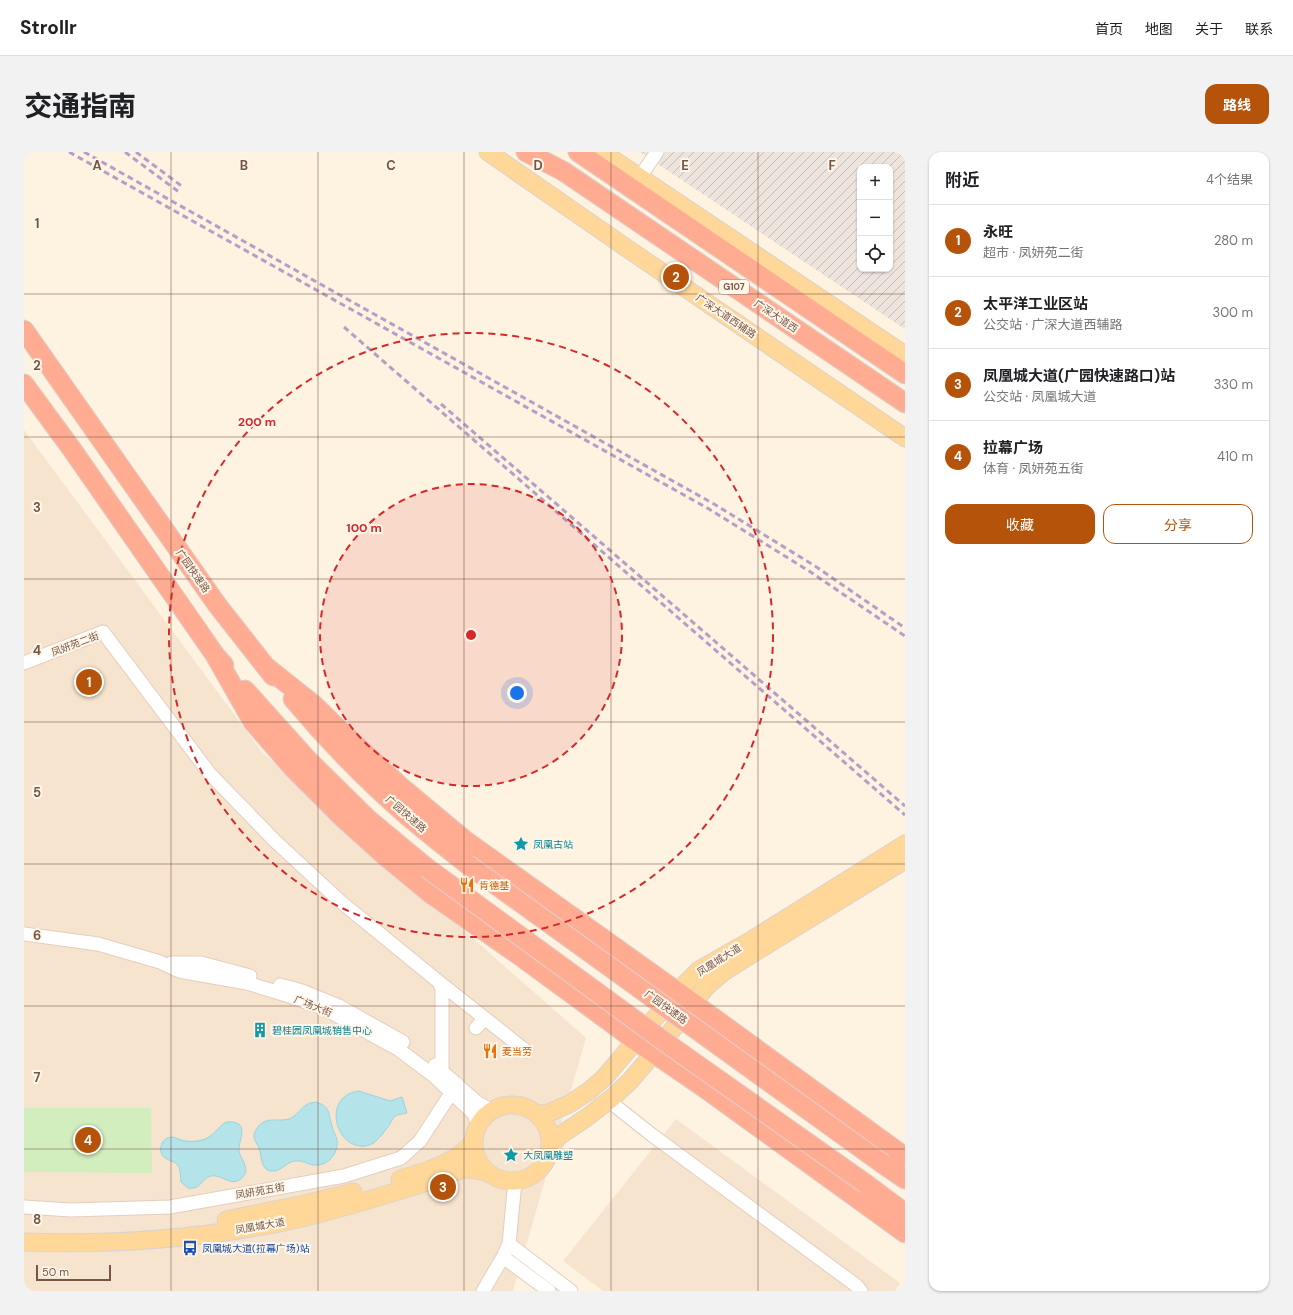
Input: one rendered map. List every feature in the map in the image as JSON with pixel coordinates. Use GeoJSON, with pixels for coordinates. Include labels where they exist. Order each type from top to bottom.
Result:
{"type":"FeatureCollection","features":[{"type":"Feature","properties":{"kind":"highway","name":"广深大道西"},"geometry":{"type":"LineString","coordinates":[[526,152],[563,171],[905,403]]}},
{"type":"Feature","properties":{"kind":"highway","name":"G107"},"geometry":{"type":"LineString","coordinates":[[578,152],[636,183],[905,374]]}},
{"type":"Feature","properties":{"kind":"highway","name":"广园快速路"},"geometry":{"type":"LineString","coordinates":[[24,330],[218,606],[265,666],[312,722],[361,773],[411,819],[467,864],[905,1179]]}},
{"type":"Feature","properties":{"kind":"highway"},"geometry":{"type":"LineString","coordinates":[[24,384],[71,448],[216,655],[264,713],[309,761],[368,819],[427,868],[664,1042],[905,1213]]}},
{"type":"Feature","properties":{"kind":"highway"},"geometry":{"type":"LineString","coordinates":[[216,655],[253,722],[293,768],[345,820],[431,894],[523,958],[636,1041],[706,1089],[905,1234]]}},
{"type":"Feature","properties":{"kind":"highway"},"geometry":{"type":"LineString","coordinates":[[265,666],[314,705],[400,786],[466,842],[693,1003],[905,1157]]}},
{"type":"Feature","properties":{"kind":"main road","name":"广深大道西辅路"},"geometry":{"type":"LineString","coordinates":[[488,152],[608,236],[905,438]]}},
{"type":"Feature","properties":{"kind":"main road"},"geometry":{"type":"LineString","coordinates":[[536,152],[563,171]]}},
{"type":"Feature","properties":{"kind":"main road"},"geometry":{"type":"LineString","coordinates":[[602,152],[636,183],[905,355]]}},
{"type":"Feature","properties":{"kind":"main road","name":"凤凰城大道"},"geometry":{"type":"LineString","coordinates":[[550,1148],[558,1137],[609,1101],[630,1081],[713,980],[754,946],[905,844]]}},
{"type":"Feature","properties":{"kind":"main road","name":"凤凰城大道"},"geometry":{"type":"LineString","coordinates":[[537,1114],[549,1113],[569,1104],[589,1091],[604,1078],[677,992],[699,970],[754,946],[905,860]]}},
{"type":"Feature","properties":{"kind":"main road"},"geometry":{"type":"LineString","coordinates":[[515,1105],[527,1108],[537,1114],[545,1124],[549,1136],[550,1148],[546,1160],[538,1171],[528,1178],[515,1181],[502,1180],[489,1173],[481,1166],[475,1155],[473,1142],[475,1130],[482,1119],[491,1110],[502,1106],[515,1105]]}},
{"type":"Feature","properties":{"kind":"main road","name":"凤凰城大道"},"geometry":{"type":"LineString","coordinates":[[24,1232],[95,1232],[150,1229],[190,1225],[272,1212],[346,1194],[404,1177],[449,1161],[461,1155],[473,1142]]}},
{"type":"Feature","properties":{"kind":"main road","name":"凤凰城大道"},"geometry":{"type":"LineString","coordinates":[[24,1242],[72,1244],[130,1242],[176,1238],[280,1223],[330,1211],[435,1180],[463,1170],[468,1169],[489,1173]]}},
{"type":"Feature","properties":{"kind":"street"},"geometry":{"type":"LineString","coordinates":[[636,183],[657,152]]}},
{"type":"Feature","properties":{"kind":"street","name":"凤妍苑二街"},"geometry":{"type":"LineString","coordinates":[[24,663],[104,632],[210,774],[274,841],[341,902],[439,982]]}},
{"type":"Feature","properties":{"kind":"street","name":"广场大街"},"geometry":{"type":"LineString","coordinates":[[24,934],[98,944],[160,962],[179,971],[247,983],[324,1009],[398,1049],[434,1076],[454,1088]]}},
{"type":"Feature","properties":{"kind":"street","name":"广场大街"},"geometry":{"type":"LineString","coordinates":[[160,962],[201,963],[302,991],[339,1006],[407,1044],[442,1071],[474,1114],[478,1126]]}},
{"type":"Feature","properties":{"kind":"street"},"geometry":{"type":"LineString","coordinates":[[439,982],[481,1023],[526,1051]]}},
{"type":"Feature","properties":{"kind":"street"},"geometry":{"type":"LineString","coordinates":[[439,982],[442,989],[442,1071]]}},
{"type":"Feature","properties":{"kind":"street"},"geometry":{"type":"LineString","coordinates":[[454,1088],[491,1110]]}},
{"type":"Feature","properties":{"kind":"street","name":"凤妍苑五街"},"geometry":{"type":"LineString","coordinates":[[24,1207],[71,1210],[170,1207],[344,1176],[401,1158],[420,1141],[454,1088]]}},
{"type":"Feature","properties":{"kind":"street"},"geometry":{"type":"LineString","coordinates":[[609,1101],[652,1135],[857,1286],[861,1291]]}},
{"type":"Feature","properties":{"kind":"street"},"geometry":{"type":"LineString","coordinates":[[483,1291],[509,1244],[515,1181]]}},
{"type":"Feature","properties":{"kind":"street"},"geometry":{"type":"LineString","coordinates":[[509,1244],[571,1291]]}},
{"type":"Feature","properties":{"kind":"street"},"geometry":{"type":"LineString","coordinates":[[503,1257],[549,1291]]}},
{"type":"Feature","properties":{"kind":"shaded area"},"geometry":{"type":"Polygon","coordinates":[[[640,152],[905,152],[905,329],[640,152]]]}},
{"type":"Feature","properties":{"kind":"shaded area"},"geometry":{"type":"Polygon","coordinates":[[[24,430],[262,752],[586,1038],[513,1291],[24,1291],[24,430]]]}},
{"type":"Feature","properties":{"kind":"shaded area"},"geometry":{"type":"Polygon","coordinates":[[[676,1119],[900,1283],[895,1291],[603,1291],[563,1261],[676,1119]]]}},
{"type":"Feature","properties":{"kind":"green space"},"geometry":{"type":"Polygon","coordinates":[[[24,1108],[151,1108],[152,1173],[24,1172],[24,1108]]]}},
{"type":"Feature","properties":{"kind":"water"},"geometry":{"type":"Polygon","coordinates":[[[359,1091],[390,1101],[402,1097],[407,1113],[395,1116],[378,1140],[365,1146],[351,1143],[344,1137],[336,1119],[337,1109],[341,1101],[348,1094],[359,1091]]]}},
{"type":"Feature","properties":{"kind":"water"},"geometry":{"type":"Polygon","coordinates":[[[316,1102],[327,1108],[337,1140],[334,1155],[323,1164],[313,1165],[300,1161],[293,1161],[280,1169],[274,1171],[267,1170],[263,1165],[254,1137],[255,1131],[261,1124],[268,1120],[289,1119],[307,1104],[316,1102]]]}},
{"type":"Feature","properties":{"kind":"water"},"geometry":{"type":"Polygon","coordinates":[[[226,1122],[234,1122],[239,1124],[241,1127],[242,1132],[239,1151],[246,1169],[244,1176],[233,1182],[211,1176],[207,1177],[199,1186],[188,1188],[181,1182],[179,1167],[162,1155],[162,1143],[169,1137],[187,1141],[202,1140],[211,1135],[226,1122]]]}},
{"type":"Feature","properties":{"kind":"railway"},"geometry":{"type":"LineString","coordinates":[[69,152],[709,509],[809,571],[905,636]]}},
{"type":"Feature","properties":{"kind":"railway"},"geometry":{"type":"LineString","coordinates":[[84,152],[714,504],[815,566],[905,628]]}},
{"type":"Feature","properties":{"kind":"railway"},"geometry":{"type":"LineString","coordinates":[[125,152],[179,192]]}},
{"type":"Feature","properties":{"kind":"railway"},"geometry":{"type":"LineString","coordinates":[[136,152],[183,187]]}},
{"type":"Feature","properties":{"kind":"railway"},"geometry":{"type":"LineString","coordinates":[[344,327],[905,815]]}},
{"type":"Feature","properties":{"kind":"railway"},"geometry":{"type":"LineString","coordinates":[[441,404],[905,806]]}},
{"type":"Feature","properties":{"kind":"place","name":"太平洋工业区站"},"geometry":{"type":"Point","coordinates":[676,277]}},
{"type":"Feature","properties":{"kind":"place","name":"永旺"},"geometry":{"type":"Point","coordinates":[89,682]}},
{"type":"Feature","properties":{"kind":"place","name":"凤凰古站"},"geometry":{"type":"Point","coordinates":[521,844]}},
{"type":"Feature","properties":{"kind":"place","name":"肯德基"},"geometry":{"type":"Point","coordinates":[467,885]}},
{"type":"Feature","properties":{"kind":"place","name":"碧桂园凤凰城销售中心"},"geometry":{"type":"Point","coordinates":[260,1030]}},
{"type":"Feature","properties":{"kind":"place","name":"麦当劳"},"geometry":{"type":"Point","coordinates":[490,1051]}},
{"type":"Feature","properties":{"kind":"place","name":"拉幕广场"},"geometry":{"type":"Point","coordinates":[88,1140]}},
{"type":"Feature","properties":{"kind":"place","name":"大凤凰雕塑"},"geometry":{"type":"Point","coordinates":[511,1155]}},
{"type":"Feature","properties":{"kind":"place","name":"凤凰城大道(广园快速路口)站"},"geometry":{"type":"Point","coordinates":[443,1187]}},
{"type":"Feature","properties":{"kind":"place","name":"凤凰城大道(拉幕广场)站"},"geometry":{"type":"Point","coordinates":[190,1248]}}]}
